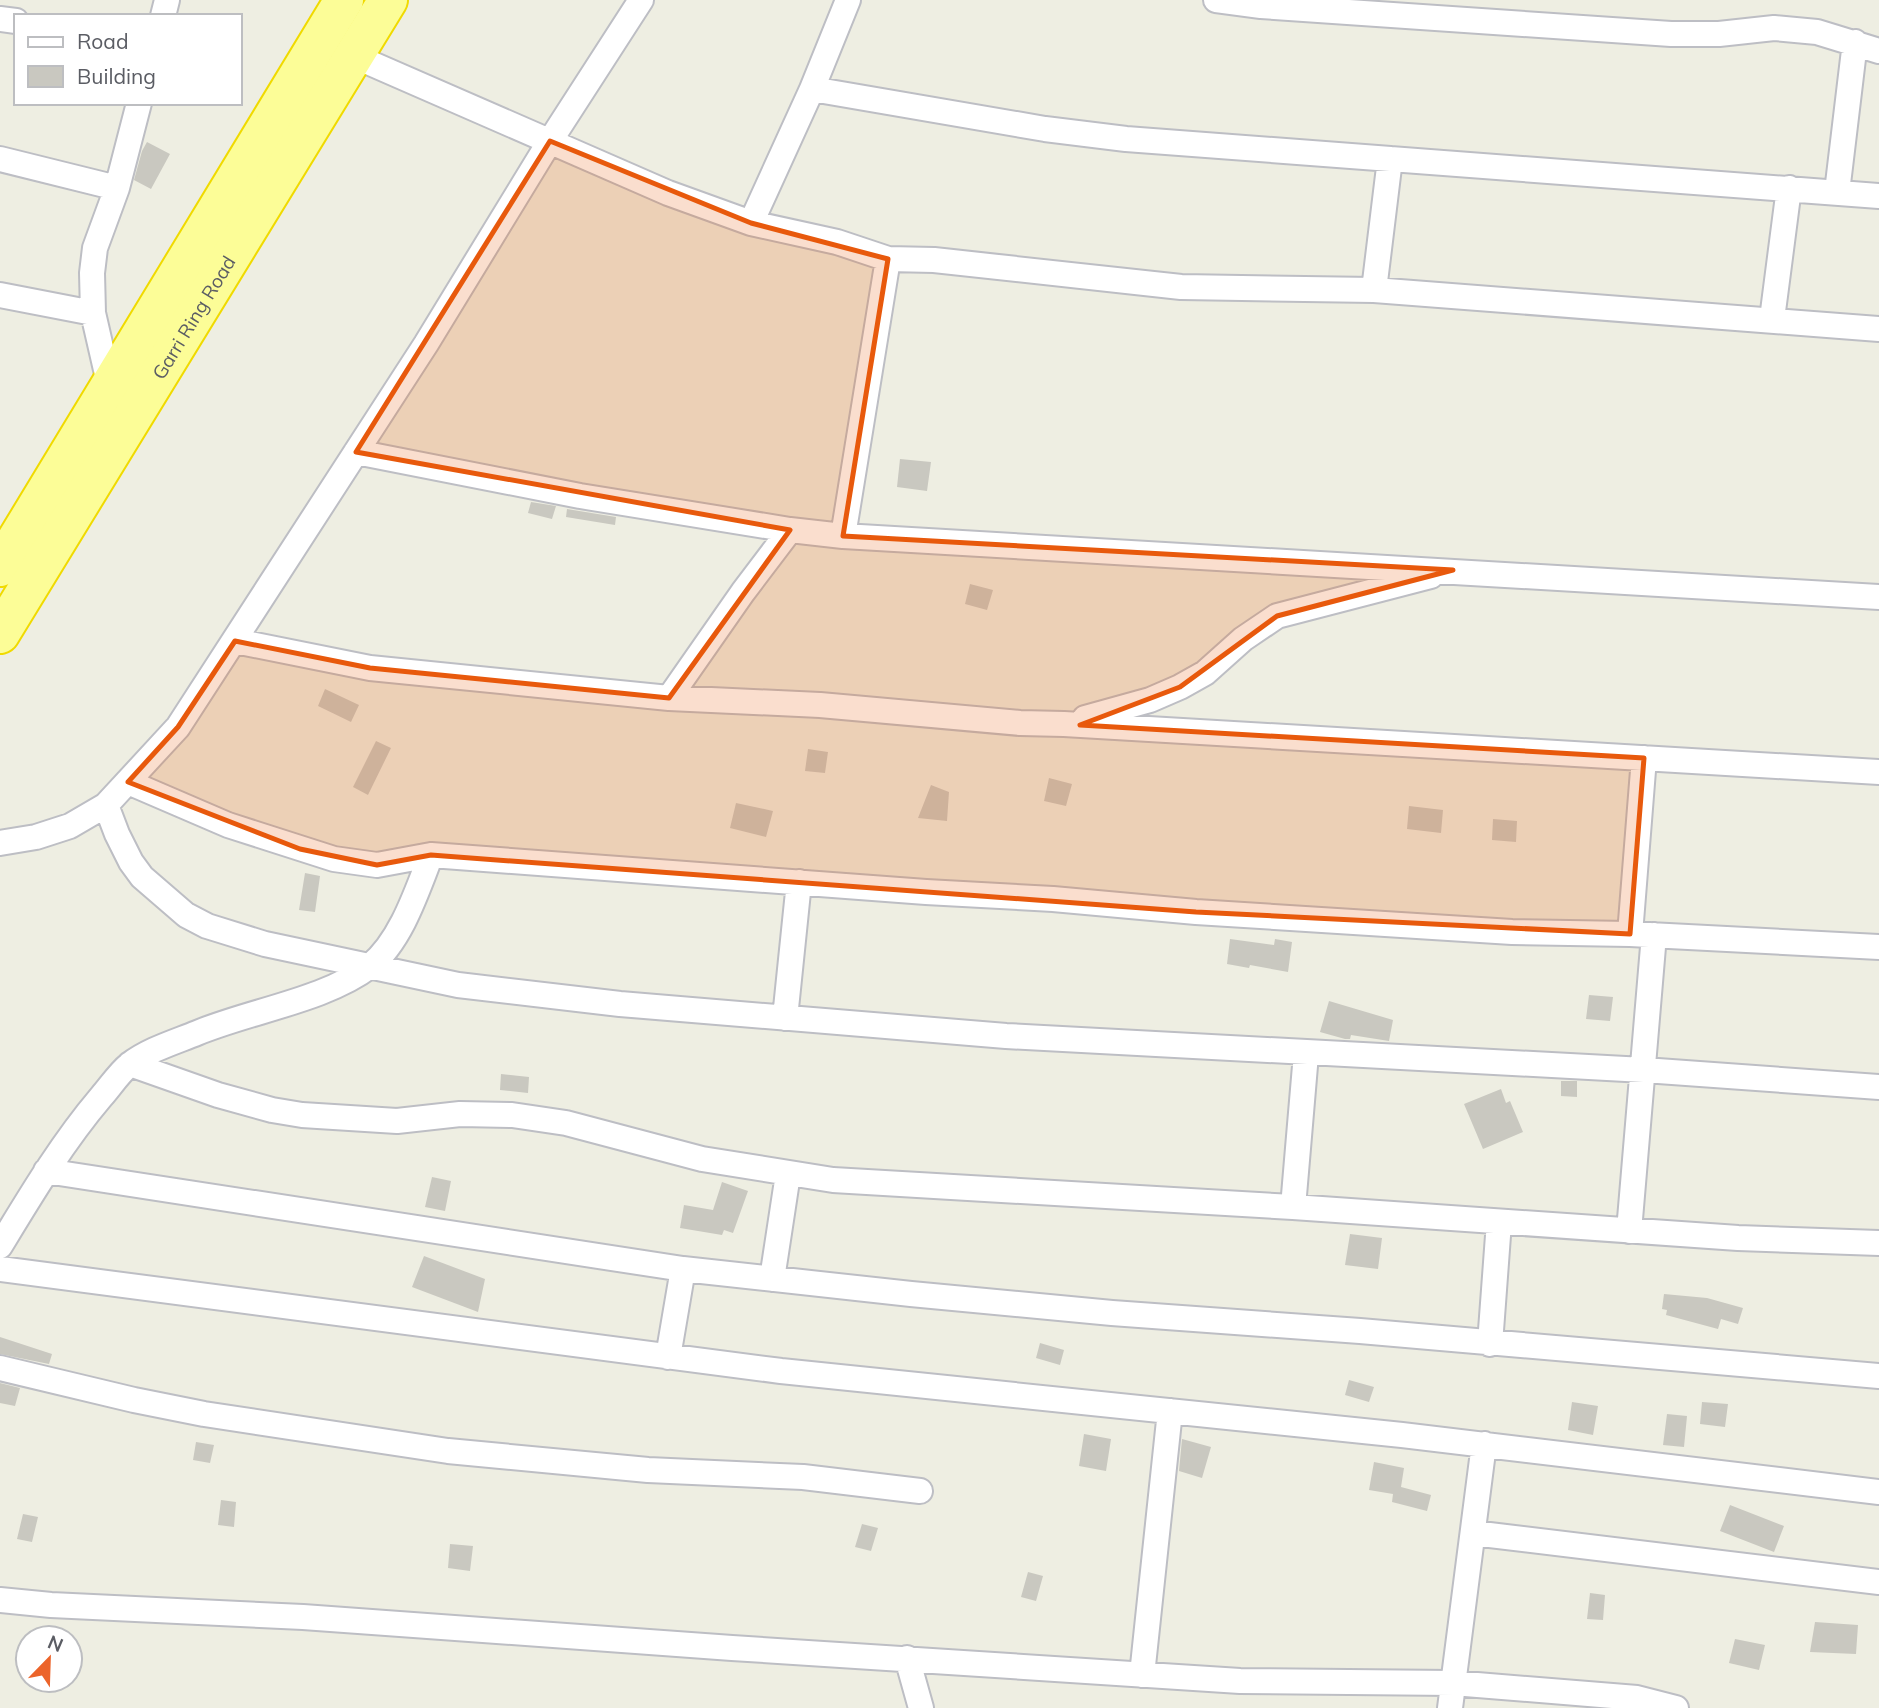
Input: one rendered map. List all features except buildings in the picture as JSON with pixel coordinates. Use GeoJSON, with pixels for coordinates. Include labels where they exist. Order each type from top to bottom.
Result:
{"type":"FeatureCollection","features":[{"type":"Feature","properties":{"kind":"highway","name":"Garri Ring Road"},"geometry":{"type":"LineString","coordinates":[[0,567],[344,0]]}},
{"type":"Feature","properties":{"kind":"highway","name":"Garri Ring Road"},"geometry":{"type":"LineString","coordinates":[[0,634],[388,0]]}},
{"type":"Feature","properties":{"kind":"street"},"geometry":{"type":"LineString","coordinates":[[0,843],[58,830],[106,805],[178,726],[426,344],[550,141],[642,0]]}},
{"type":"Feature","properties":{"kind":"street"},"geometry":{"type":"LineString","coordinates":[[751,223],[813,89],[848,0]]}},
{"type":"Feature","properties":{"kind":"street"},"geometry":{"type":"LineString","coordinates":[[1216,0],[1261,6],[1433,9],[1671,34],[1719,34],[1774,28],[1817,32],[1879,51]]}},
{"type":"Feature","properties":{"kind":"street"},"geometry":{"type":"LineString","coordinates":[[1837,192],[1855,42]]}},
{"type":"Feature","properties":{"kind":"street"},"geometry":{"type":"LineString","coordinates":[[354,56],[668,194],[751,223],[837,242],[888,259],[934,260],[1181,287],[1374,290],[1879,329]]}},
{"type":"Feature","properties":{"kind":"street"},"geometry":{"type":"LineString","coordinates":[[813,89],[1045,129],[1126,139],[1789,187],[1879,196]]}},
{"type":"Feature","properties":{"kind":"street"},"geometry":{"type":"LineString","coordinates":[[110,387],[93,313],[92,273],[95,247],[117,188],[138,105]]}},
{"type":"Feature","properties":{"kind":"street"},"geometry":{"type":"LineString","coordinates":[[0,159],[117,188]]}},
{"type":"Feature","properties":{"kind":"street"},"geometry":{"type":"LineString","coordinates":[[1374,290],[1391,159]]}},
{"type":"Feature","properties":{"kind":"street"},"geometry":{"type":"LineString","coordinates":[[1772,319],[1789,187]]}},
{"type":"Feature","properties":{"kind":"street"},"geometry":{"type":"LineString","coordinates":[[843,536],[888,259]]}},
{"type":"Feature","properties":{"kind":"street"},"geometry":{"type":"LineString","coordinates":[[0,295],[93,313]]}},
{"type":"Feature","properties":{"kind":"street"},"geometry":{"type":"LineString","coordinates":[[356,452],[580,496],[843,536],[1879,597]]}},
{"type":"Feature","properties":{"kind":"street"},"geometry":{"type":"LineString","coordinates":[[669,698],[790,530]]}},
{"type":"Feature","properties":{"kind":"street"},"geometry":{"type":"LineString","coordinates":[[1064,724],[1150,700],[1181,687],[1205,673],[1244,639],[1277,616],[1452,570]]}},
{"type":"Feature","properties":{"kind":"street"},"geometry":{"type":"LineString","coordinates":[[235,641],[370,668],[669,698],[820,705],[1020,723],[1879,772]]}},
{"type":"Feature","properties":{"kind":"street"},"geometry":{"type":"LineString","coordinates":[[1629,1231],[1644,1070],[1644,758]]}},
{"type":"Feature","properties":{"kind":"street"},"geometry":{"type":"LineString","coordinates":[[128,782],[228,825],[334,859],[377,865],[431,855],[1053,899],[1210,913],[1512,932],[1642,935],[1879,947]]}},
{"type":"Feature","properties":{"kind":"street"},"geometry":{"type":"LineString","coordinates":[[106,805],[131,862],[152,886],[186,915],[207,926],[240,938],[423,978],[513,993],[1006,1036],[1644,1070],[1879,1087]]}},
{"type":"Feature","properties":{"kind":"street"},"geometry":{"type":"LineString","coordinates":[[0,1247],[46,1171],[90,1111],[130,1065],[162,1047],[204,1030],[337,984],[370,965],[390,942],[407,915],[431,855]]}},
{"type":"Feature","properties":{"kind":"street"},"geometry":{"type":"LineString","coordinates":[[785,1018],[799,882]]}},
{"type":"Feature","properties":{"kind":"street"},"geometry":{"type":"LineString","coordinates":[[1293,1207],[1306,1054]]}},
{"type":"Feature","properties":{"kind":"street"},"geometry":{"type":"LineString","coordinates":[[130,1065],[218,1095],[302,1115],[397,1121],[460,1114],[512,1115],[566,1124],[702,1159],[788,1174],[894,1186],[998,1189],[1629,1231],[1879,1243]]}},
{"type":"Feature","properties":{"kind":"street"},"geometry":{"type":"LineString","coordinates":[[46,1171],[683,1269],[772,1279],[1112,1313],[1879,1376]]}},
{"type":"Feature","properties":{"kind":"street"},"geometry":{"type":"LineString","coordinates":[[772,1279],[788,1174]]}},
{"type":"Feature","properties":{"kind":"street"},"geometry":{"type":"LineString","coordinates":[[1490,1344],[1499,1223]]}},
{"type":"Feature","properties":{"kind":"street"},"geometry":{"type":"LineString","coordinates":[[0,1269],[668,1357],[926,1387],[1484,1444],[1879,1492]]}},
{"type":"Feature","properties":{"kind":"street"},"geometry":{"type":"LineString","coordinates":[[668,1357],[683,1269]]}},
{"type":"Feature","properties":{"kind":"street"},"geometry":{"type":"LineString","coordinates":[[0,1368],[109,1395],[204,1414],[448,1451],[648,1470],[803,1477],[920,1491]]}},
{"type":"Feature","properties":{"kind":"street"},"geometry":{"type":"LineString","coordinates":[[1142,1675],[1170,1411]]}},
{"type":"Feature","properties":{"kind":"street"},"geometry":{"type":"LineString","coordinates":[[1452,1696],[1484,1444]]}},
{"type":"Feature","properties":{"kind":"street"},"geometry":{"type":"LineString","coordinates":[[1473,1533],[1879,1582]]}},
{"type":"Feature","properties":{"kind":"street"},"geometry":{"type":"LineString","coordinates":[[0,1600],[64,1606],[303,1617],[1452,1696],[1640,1703],[1676,1708]]}},
{"type":"Feature","properties":{"kind":"street"},"geometry":{"type":"LineString","coordinates":[[907,1658],[921,1708]]}},
{"type":"Feature","properties":{"kind":"highlighted area"},"geometry":{"type":"Polygon","coordinates":[[[550,141],[751,223],[888,259],[843,536],[1453,570],[1277,616],[1180,687],[1080,725],[1644,758],[1630,934],[1196,912],[431,855],[377,865],[300,849],[128,782],[178,727],[235,641],[370,668],[669,698],[790,530],[356,452],[550,141]]]}}]}
